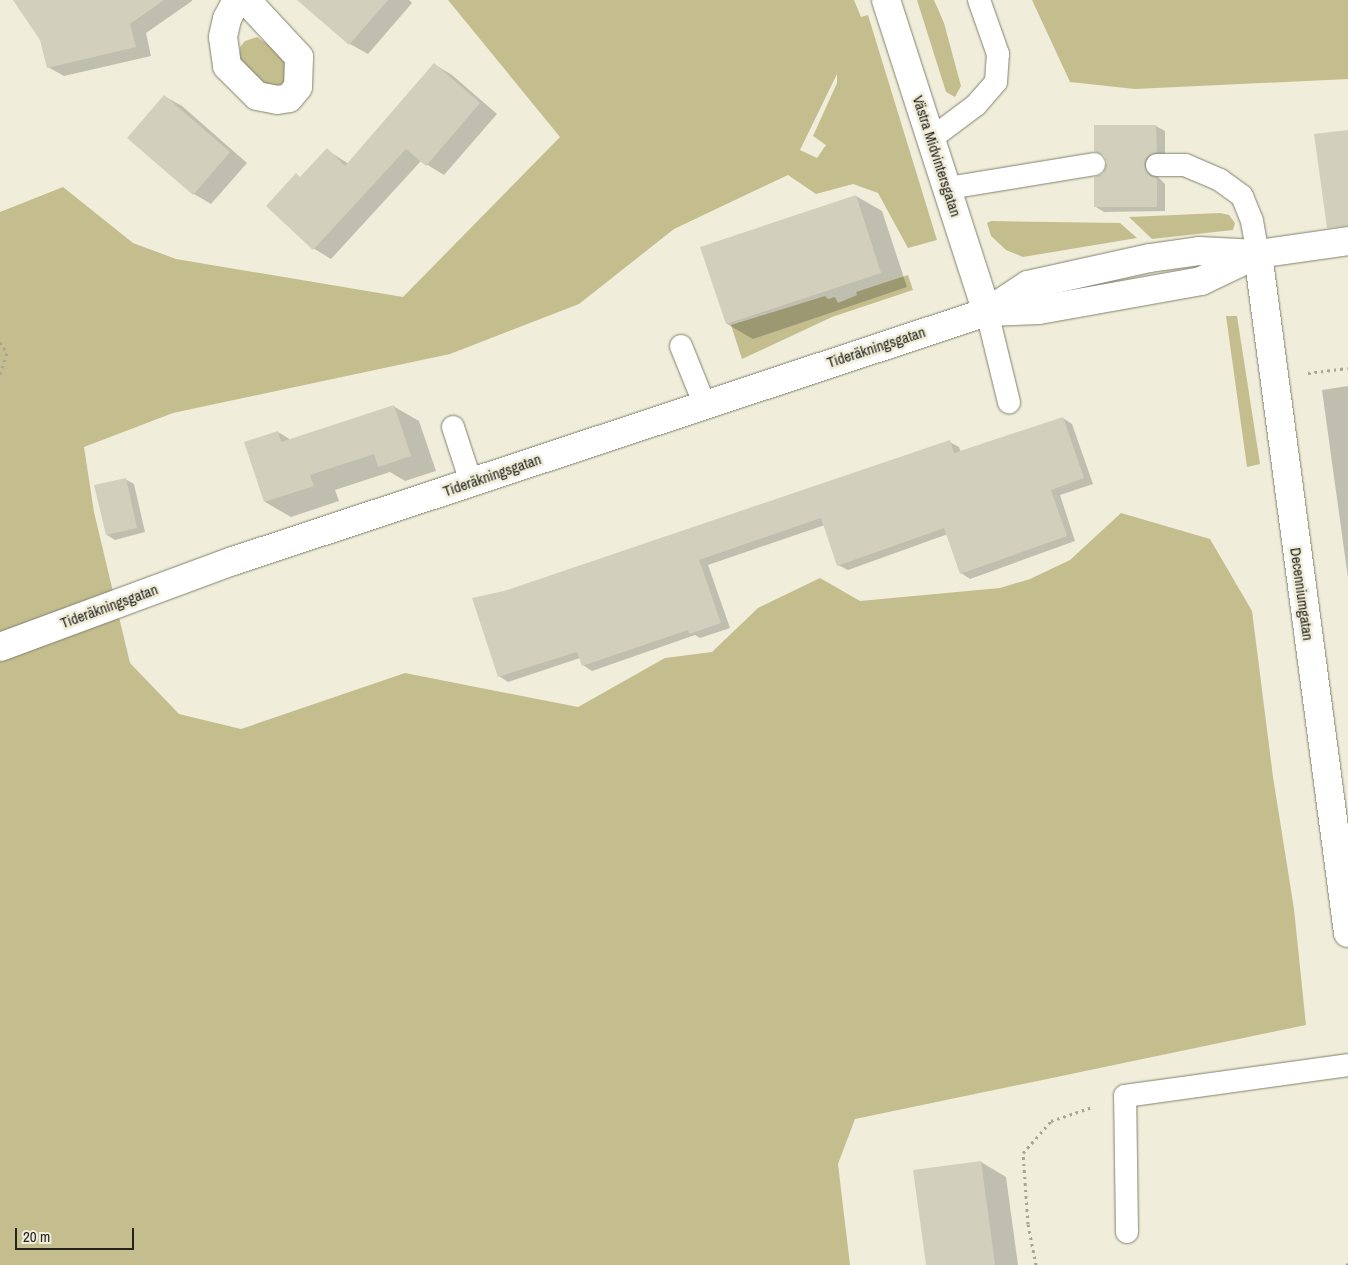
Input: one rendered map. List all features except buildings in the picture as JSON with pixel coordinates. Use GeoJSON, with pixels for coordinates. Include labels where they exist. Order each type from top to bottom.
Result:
{"type":"FeatureCollection","features":[{"type":"Feature","properties":{"kind":"street"},"geometry":{"type":"LineString","coordinates":[[237,0],[227,19],[223,37],[227,66],[257,96],[266,100],[289,98],[298,87],[300,57],[246,0]]}},
{"type":"Feature","properties":{"kind":"street","name":"Västra Midvintersgatan"},"geometry":{"type":"LineString","coordinates":[[886,0],[987,312]]}},
{"type":"Feature","properties":{"kind":"street","name":"Tideräkningsgatan"},"geometry":{"type":"LineString","coordinates":[[0,647],[233,561],[704,403],[987,312],[1028,285],[1150,258],[1199,251],[1258,254],[1348,241]]}},
{"type":"Feature","properties":{"kind":"street","name":"Decenniumgatan"},"geometry":{"type":"LineString","coordinates":[[1258,254],[1348,933]]}},
{"type":"Feature","properties":{"kind":"lane"},"geometry":{"type":"LineString","coordinates":[[932,138],[976,105],[996,82],[998,54],[979,0]]}},
{"type":"Feature","properties":{"kind":"lane"},"geometry":{"type":"LineString","coordinates":[[948,188],[1094,164]]}},
{"type":"Feature","properties":{"kind":"lane"},"geometry":{"type":"LineString","coordinates":[[1157,165],[1185,165],[1220,180],[1242,196],[1252,220],[1258,254]]}},
{"type":"Feature","properties":{"kind":"lane"},"geometry":{"type":"LineString","coordinates":[[987,312],[1009,402]]}},
{"type":"Feature","properties":{"kind":"lane"},"geometry":{"type":"LineString","coordinates":[[681,346],[704,403]]}},
{"type":"Feature","properties":{"kind":"lane"},"geometry":{"type":"LineString","coordinates":[[453,427],[470,482]]}},
{"type":"Feature","properties":{"kind":"lane"},"geometry":{"type":"LineString","coordinates":[[1127,1232],[1125,1096],[1348,1065]]}},
{"type":"Feature","properties":{"kind":"path"},"geometry":{"type":"LineString","coordinates":[[0,342],[7,353],[0,374]]}},
{"type":"Feature","properties":{"kind":"path"},"geometry":{"type":"LineString","coordinates":[[1036,1265],[1028,1224],[1023,1153],[1051,1121],[1125,1096]]}},
{"type":"Feature","properties":{"kind":"shaded area"},"geometry":{"type":"Polygon","coordinates":[[[448,0],[854,0],[861,17],[868,15],[937,240],[908,248],[878,193],[853,184],[816,194],[788,175],[674,229],[579,304],[450,354],[173,413],[84,447],[94,512],[130,663],[179,714],[241,729],[405,673],[578,707],[665,658],[712,652],[758,608],[820,578],[860,601],[1000,588],[1030,579],[1070,560],[1121,513],[1210,539],[1252,611],[1273,777],[1294,909],[1306,1025],[855,1119],[838,1164],[850,1265],[0,1265],[0,212],[63,187],[133,243],[176,259],[403,297],[560,137],[448,0]],[[837,74],[800,150],[817,158],[826,145],[813,136],[837,83],[837,74]]]}},
{"type":"Feature","properties":{"kind":"shaded area"},"geometry":{"type":"Polygon","coordinates":[[[917,0],[934,0],[944,23],[961,86],[955,97],[946,92],[917,0]]]}},
{"type":"Feature","properties":{"kind":"shaded area"},"geometry":{"type":"Polygon","coordinates":[[[1032,0],[1348,0],[1348,79],[1135,89],[1070,82],[1032,0]]]}},
{"type":"Feature","properties":{"kind":"shaded area"},"geometry":{"type":"Polygon","coordinates":[[[257,37],[288,59],[292,72],[282,86],[268,87],[240,63],[240,47],[245,41],[257,37]]]}},
{"type":"Feature","properties":{"kind":"shaded area"},"geometry":{"type":"Polygon","coordinates":[[[1220,213],[1229,215],[1235,223],[1233,230],[1152,239],[1129,217],[1220,213]]]}},
{"type":"Feature","properties":{"kind":"shaded area"},"geometry":{"type":"Polygon","coordinates":[[[991,221],[1120,223],[1137,238],[1023,257],[1006,250],[991,236],[987,223],[991,221]]]}},
{"type":"Feature","properties":{"kind":"shaded area"},"geometry":{"type":"Polygon","coordinates":[[[908,275],[913,290],[832,317],[742,359],[731,325],[825,296],[828,299],[835,297],[838,303],[857,295],[856,292],[908,275]]]}},
{"type":"Feature","properties":{"kind":"shaded area"},"geometry":{"type":"Polygon","coordinates":[[[1226,316],[1237,316],[1260,464],[1247,467],[1226,316]]]}}]}
